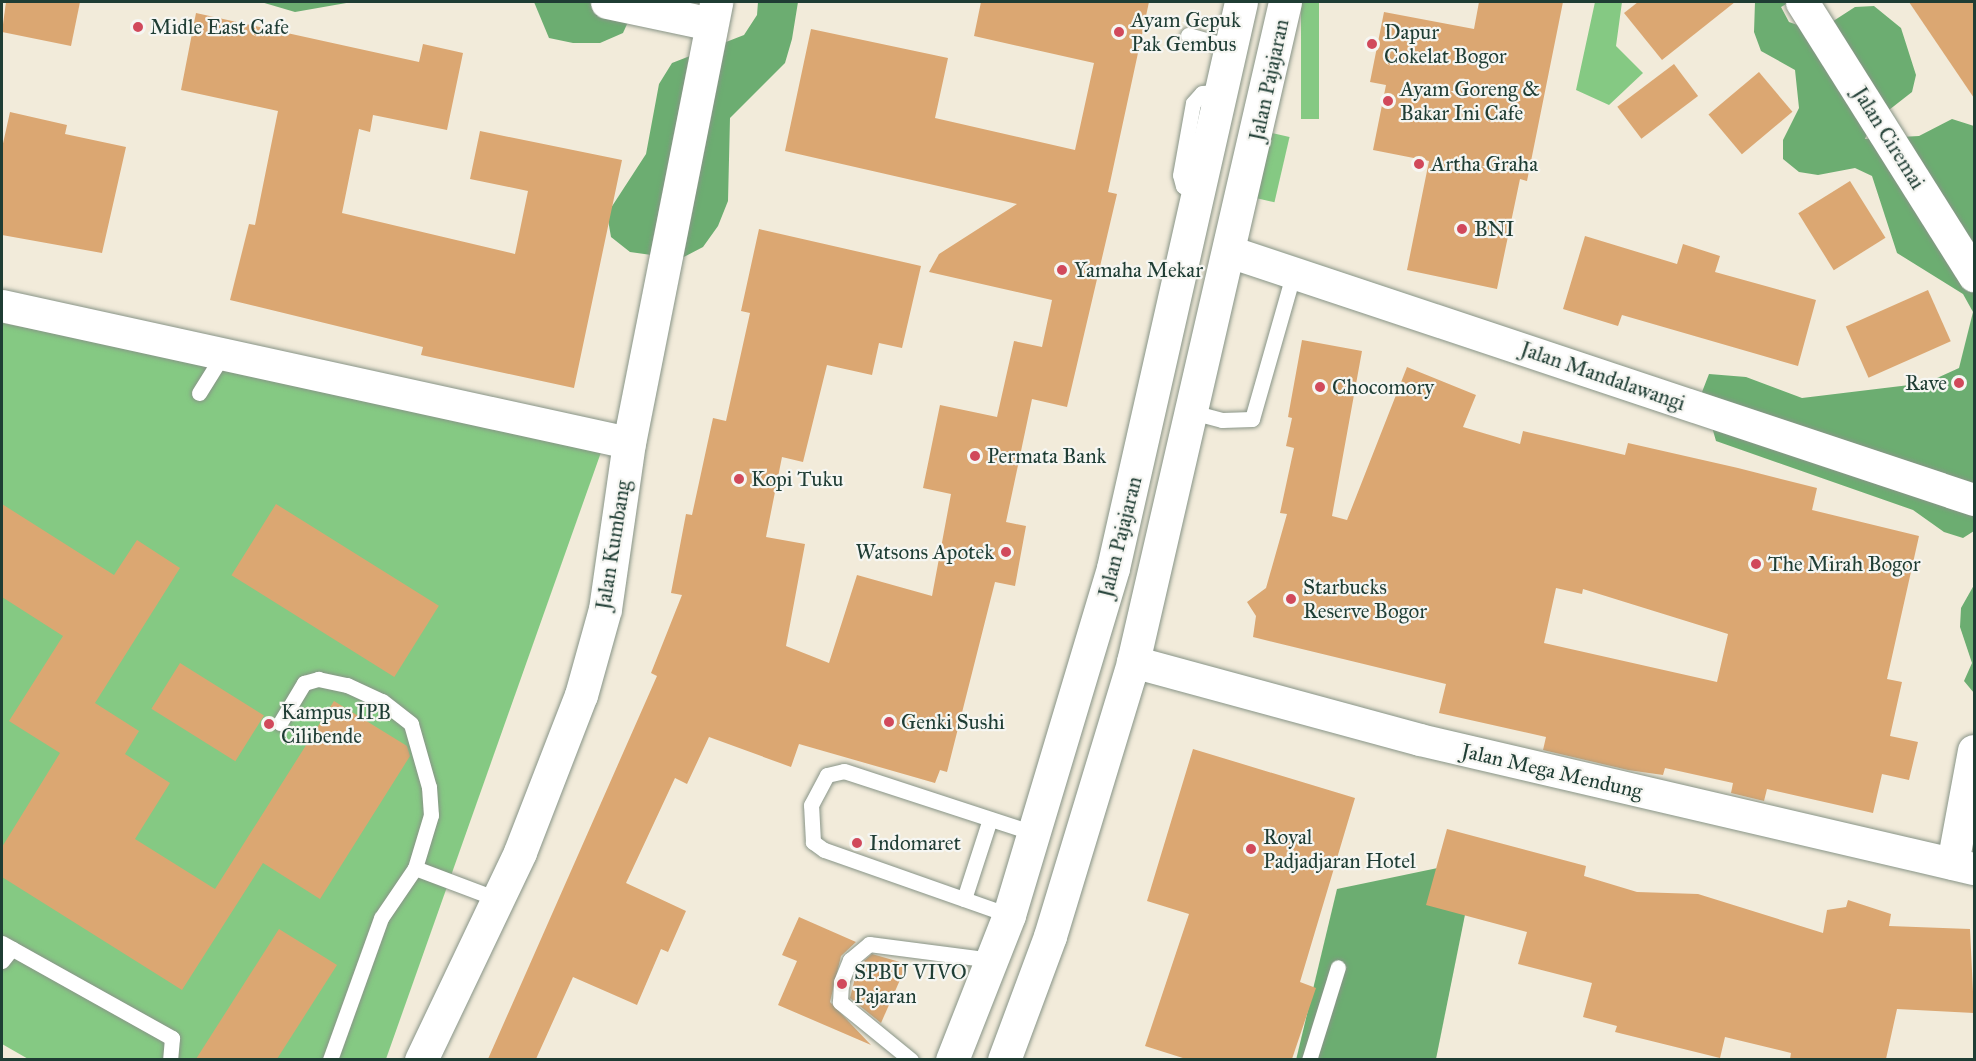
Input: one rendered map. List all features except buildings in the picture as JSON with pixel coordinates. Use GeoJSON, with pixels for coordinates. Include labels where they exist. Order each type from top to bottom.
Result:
{"type":"FeatureCollection","features":[{"type":"Feature","properties":{"kind":"main road"},"geometry":{"type":"LineString","coordinates":[[607,2],[714,13]]}},
{"type":"Feature","properties":{"kind":"main road","name":"Jalan Pajajaran"},"geometry":{"type":"LineString","coordinates":[[952,1059],[1009,915],[1113,568],[1241,2]]}},
{"type":"Feature","properties":{"kind":"main road","name":"Jalan Pajajaran"},"geometry":{"type":"LineString","coordinates":[[1004,1059],[1054,924],[1133,662],[1230,252],[1285,2]]}},
{"type":"Feature","properties":{"kind":"main road","name":"Jalan Ciremai"},"geometry":{"type":"LineString","coordinates":[[1803,2],[1974,275]]}},
{"type":"Feature","properties":{"kind":"main road","name":"Jalan Kumbang"},"geometry":{"type":"LineString","coordinates":[[421,1059],[495,898],[520,852],[581,695],[605,609],[629,443],[714,13]]}},
{"type":"Feature","properties":{"kind":"street","name":"Jalan Mandalawangi"},"geometry":{"type":"LineString","coordinates":[[1230,252],[1974,500]]}},
{"type":"Feature","properties":{"kind":"street"},"geometry":{"type":"LineString","coordinates":[[2,306],[629,443]]}},
{"type":"Feature","properties":{"kind":"street","name":"Jalan Mega Mendung"},"geometry":{"type":"LineString","coordinates":[[1133,662],[1420,740],[1964,867]]}},
{"type":"Feature","properties":{"kind":"street"},"geometry":{"type":"LineString","coordinates":[[1964,867],[1974,751]]}},
{"type":"Feature","properties":{"kind":"lane"},"geometry":{"type":"LineString","coordinates":[[1188,35],[1231,46]]}},
{"type":"Feature","properties":{"kind":"lane"},"geometry":{"type":"LineString","coordinates":[[1192,412],[1222,420],[1252,419],[1294,272]]}},
{"type":"Feature","properties":{"kind":"lane"},"geometry":{"type":"LineString","coordinates":[[199,393],[224,353]]}},
{"type":"Feature","properties":{"kind":"lane"},"geometry":{"type":"LineString","coordinates":[[280,723],[304,683],[318,679],[382,700],[411,724],[429,787],[431,815],[415,868],[381,918],[330,1059]]}},
{"type":"Feature","properties":{"kind":"lane"},"geometry":{"type":"LineString","coordinates":[[1009,915],[824,850],[813,842],[810,805],[827,775],[844,771],[1034,833]]}},
{"type":"Feature","properties":{"kind":"lane"},"geometry":{"type":"LineString","coordinates":[[964,899],[990,819]]}},
{"type":"Feature","properties":{"kind":"lane"},"geometry":{"type":"LineString","coordinates":[[415,868],[495,898]]}},
{"type":"Feature","properties":{"kind":"lane"},"geometry":{"type":"LineString","coordinates":[[911,1059],[840,1002],[840,982],[850,960],[868,944],[992,960]]}},
{"type":"Feature","properties":{"kind":"lane"},"geometry":{"type":"LineString","coordinates":[[2,961],[7,946],[172,1038],[170,1059]]}},
{"type":"Feature","properties":{"kind":"lane"},"geometry":{"type":"LineString","coordinates":[[1309,1059],[1338,968]]}},
{"type":"Feature","properties":{"kind":"green space"},"geometry":{"type":"Polygon","coordinates":[[[261,2],[352,2],[295,12],[261,2]]]}},
{"type":"Feature","properties":{"kind":"green space"},"geometry":{"type":"Polygon","coordinates":[[[534,2],[637,2],[623,33],[600,43],[573,43],[549,38],[534,2]]]}},
{"type":"Feature","properties":{"kind":"green space"},"geometry":{"type":"Polygon","coordinates":[[[758,2],[798,2],[792,39],[785,63],[730,118],[728,201],[718,226],[703,247],[680,259],[630,252],[611,237],[607,214],[646,154],[659,84],[672,63],[744,35],[757,15],[758,2]]]}},
{"type":"Feature","properties":{"kind":"green space"},"geometry":{"type":"Polygon","coordinates":[[[1301,2],[1319,2],[1319,119],[1301,119],[1301,2]]]}},
{"type":"Feature","properties":{"kind":"green space"},"geometry":{"type":"Polygon","coordinates":[[[1595,2],[1622,2],[1616,46],[1643,73],[1609,105],[1576,90],[1595,2]]]}},
{"type":"Feature","properties":{"kind":"green space"},"geometry":{"type":"Polygon","coordinates":[[[1755,2],[1790,2],[1781,7],[1789,22],[1806,28],[1824,27],[1855,7],[1874,6],[1901,28],[1916,75],[1912,92],[1871,124],[1865,139],[1919,136],[1952,119],[1974,126],[1974,531],[1963,538],[1944,532],[1913,510],[1716,441],[1702,392],[1709,374],[1746,377],[1802,398],[1926,383],[1959,368],[1973,312],[1963,294],[1897,253],[1872,176],[1855,168],[1818,175],[1799,172],[1783,159],[1783,140],[1799,108],[1795,70],[1761,51],[1754,32],[1755,2]]]}},
{"type":"Feature","properties":{"kind":"green space"},"geometry":{"type":"Polygon","coordinates":[[[1272,133],[1290,137],[1274,202],[1257,198],[1272,133]]]}},
{"type":"Feature","properties":{"kind":"green space","name":"Kampus IPB Cilibende"},"geometry":{"type":"Polygon","coordinates":[[[2,323],[605,441],[386,1059],[30,1060],[2,1044],[2,323]]]}},
{"type":"Feature","properties":{"kind":"green space"},"geometry":{"type":"Polygon","coordinates":[[[1974,585],[1974,693],[1964,681],[1972,663],[1960,627],[1961,608],[1974,585]]]}},
{"type":"Feature","properties":{"kind":"green space"},"geometry":{"type":"Polygon","coordinates":[[[1476,860],[1436,1059],[1296,1060],[1337,889],[1476,860]]]}},
{"type":"Feature","properties":{"kind":"place","name":"Midle East Cafe"},"geometry":{"type":"Point","coordinates":[138,27]}},
{"type":"Feature","properties":{"kind":"place","name":"Ayam Gepuk Pak Gembus"},"geometry":{"type":"Point","coordinates":[1119,32]}},
{"type":"Feature","properties":{"kind":"place","name":"Dapur Cokelat Bogor"},"geometry":{"type":"Point","coordinates":[1372,44]}},
{"type":"Feature","properties":{"kind":"place","name":"Ayam Goreng & Bakar Ini Cafe"},"geometry":{"type":"Point","coordinates":[1388,101]}},
{"type":"Feature","properties":{"kind":"place","name":"Artha Graha"},"geometry":{"type":"Point","coordinates":[1419,164]}},
{"type":"Feature","properties":{"kind":"place","name":"BNI"},"geometry":{"type":"Point","coordinates":[1462,229]}},
{"type":"Feature","properties":{"kind":"place","name":"Yamaha Mekar"},"geometry":{"type":"Point","coordinates":[1062,270]}},
{"type":"Feature","properties":{"kind":"place","name":"Rave"},"geometry":{"type":"Point","coordinates":[1959,383]}},
{"type":"Feature","properties":{"kind":"place","name":"Chocomory"},"geometry":{"type":"Point","coordinates":[1320,387]}},
{"type":"Feature","properties":{"kind":"place","name":"Permata Bank"},"geometry":{"type":"Point","coordinates":[975,456]}},
{"type":"Feature","properties":{"kind":"place","name":"Kopi Tuku"},"geometry":{"type":"Point","coordinates":[739,479]}},
{"type":"Feature","properties":{"kind":"place","name":"Watsons Apotek"},"geometry":{"type":"Point","coordinates":[1006,552]}},
{"type":"Feature","properties":{"kind":"place","name":"The Mirah Bogor"},"geometry":{"type":"Point","coordinates":[1756,564]}},
{"type":"Feature","properties":{"kind":"place","name":"Starbucks Reserve Bogor"},"geometry":{"type":"Point","coordinates":[1291,599]}},
{"type":"Feature","properties":{"kind":"place","name":"Genki Sushi"},"geometry":{"type":"Point","coordinates":[889,722]}},
{"type":"Feature","properties":{"kind":"place","name":"Kampus IPB Cilibende"},"geometry":{"type":"Point","coordinates":[269,724]}},
{"type":"Feature","properties":{"kind":"place","name":"Indomaret"},"geometry":{"type":"Point","coordinates":[857,843]}},
{"type":"Feature","properties":{"kind":"place","name":"Royal Padjadjaran Hotel"},"geometry":{"type":"Point","coordinates":[1251,849]}},
{"type":"Feature","properties":{"kind":"place","name":"SPBU VIVO Pajaran"},"geometry":{"type":"Point","coordinates":[842,984]}}]}
